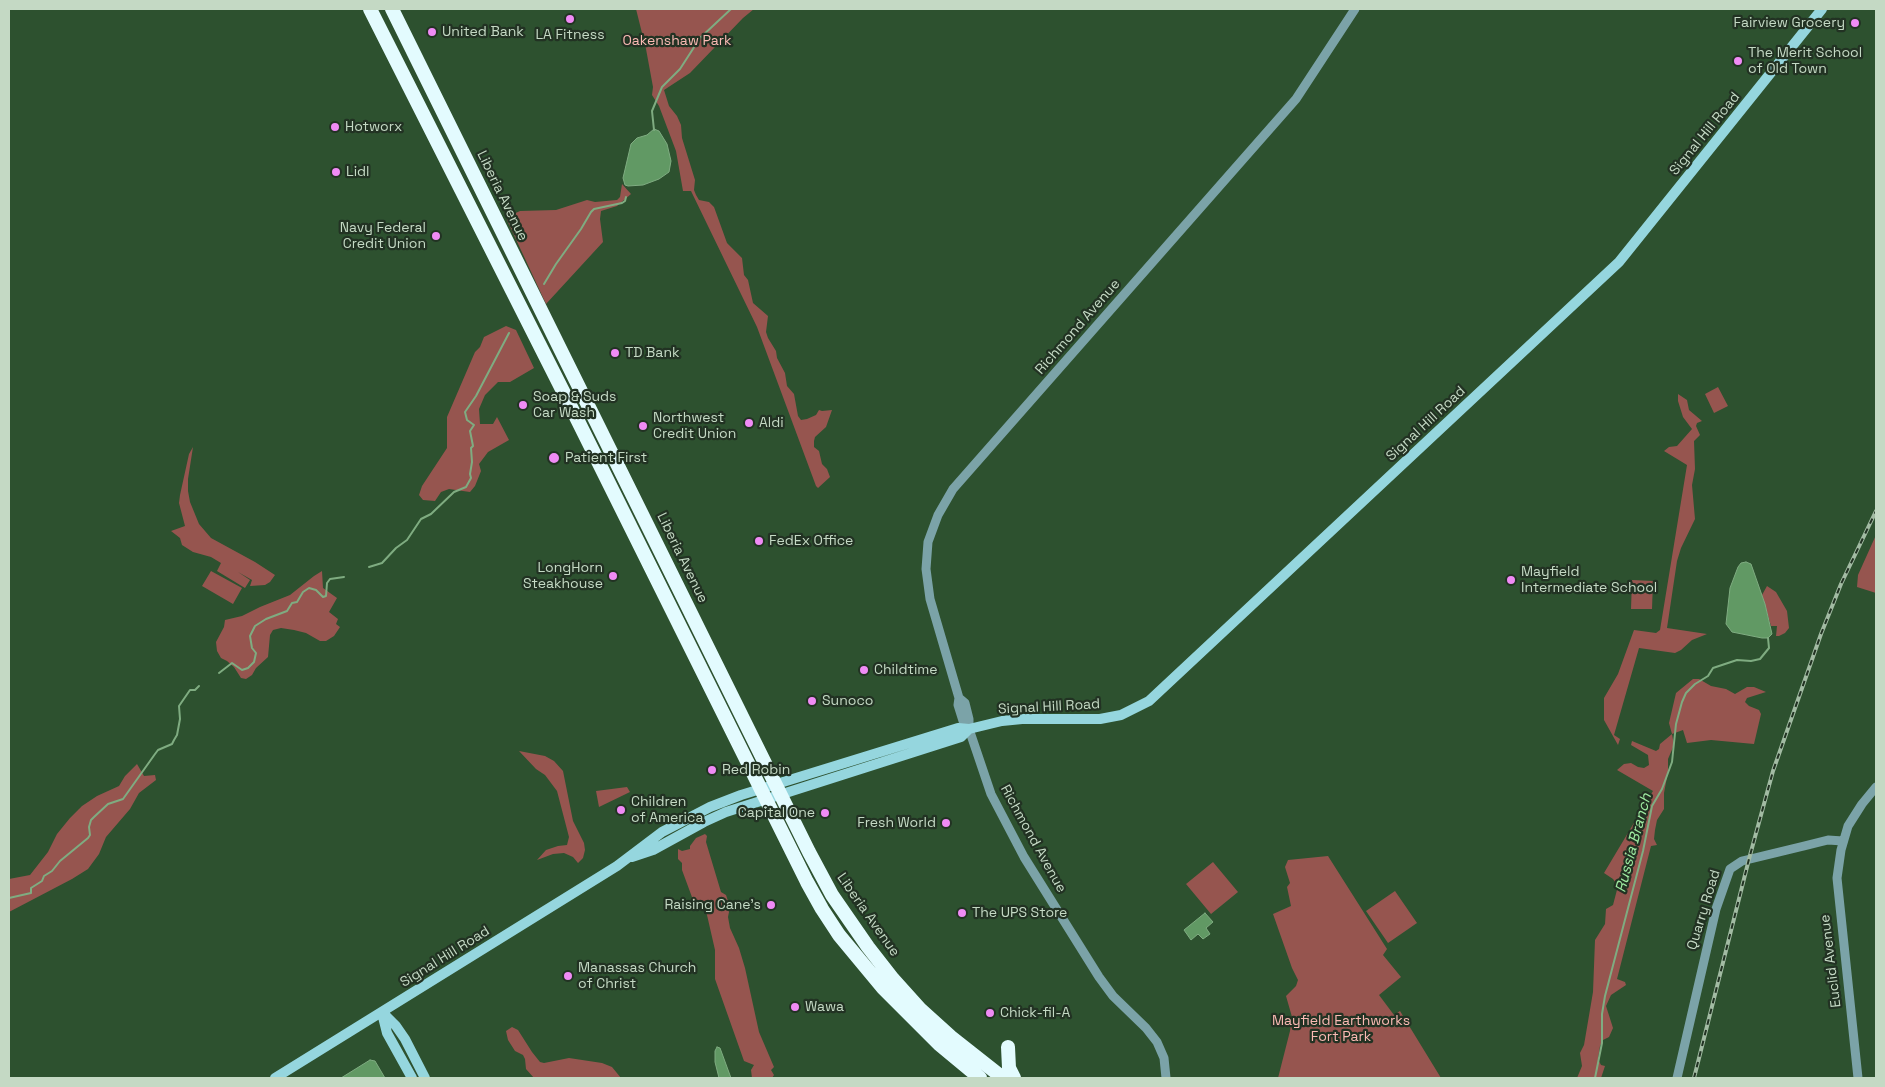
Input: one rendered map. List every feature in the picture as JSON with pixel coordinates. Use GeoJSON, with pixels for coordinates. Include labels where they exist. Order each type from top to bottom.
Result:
{"type":"FeatureCollection","features":[{"type":"Feature","properties":{"kind":"highway"},"geometry":{"type":"LineString","coordinates":[[370,9],[807,882],[839,935],[900,1007],[980,1078]]}},
{"type":"Feature","properties":{"kind":"highway","name":"Liberia Avenue"},"geometry":{"type":"LineString","coordinates":[[392,9],[778,790],[832,895],[868,948],[920,1009],[951,1037],[1004,1078]]}},
{"type":"Feature","properties":{"kind":"highway"},"geometry":{"type":"LineString","coordinates":[[1008,1047],[1009,1068],[1014,1078]]}},
{"type":"Feature","properties":{"kind":"main road","name":"Signal Hill Road"},"geometry":{"type":"LineString","coordinates":[[778,790],[958,728],[968,730],[987,724],[1014,720],[1100,719],[1132,710],[1149,701],[1619,262],[1822,9]]}},
{"type":"Feature","properties":{"kind":"main road","name":"Signal Hill Road"},"geometry":{"type":"LineString","coordinates":[[275,1078],[630,858],[652,850],[763,794],[869,767],[962,737],[968,730]]}},
{"type":"Feature","properties":{"kind":"main road"},"geometry":{"type":"LineString","coordinates":[[869,767],[870,763],[889,756],[904,746]]}},
{"type":"Feature","properties":{"kind":"main road"},"geometry":{"type":"LineString","coordinates":[[382,1012],[386,1033],[412,1078]]}},
{"type":"Feature","properties":{"kind":"main road"},"geometry":{"type":"LineString","coordinates":[[382,1012],[401,1033],[425,1078]]}},
{"type":"Feature","properties":{"kind":"street","name":"Richmond Avenue"},"geometry":{"type":"LineString","coordinates":[[1166,1078],[1164,1058],[1157,1042],[1099,977],[1024,856],[991,794],[968,730],[969,719],[967,711],[964,703],[959,698],[930,599],[926,577],[928,542],[932,528],[945,502],[960,482],[1296,99],[1355,9]]}},
{"type":"Feature","properties":{"kind":"street"},"geometry":{"type":"LineString","coordinates":[[1843,841],[1854,815],[1876,786]]}},
{"type":"Feature","properties":{"kind":"street","name":"Quarry Road"},"geometry":{"type":"LineString","coordinates":[[1677,1078],[1716,910],[1730,869],[1742,861],[1828,840],[1843,841]]}},
{"type":"Feature","properties":{"kind":"street","name":"Euclid Avenue"},"geometry":{"type":"LineString","coordinates":[[1843,841],[1837,878],[1858,1078]]}},
{"type":"Feature","properties":{"kind":"green space","name":"Oakenshaw Park"},"geometry":{"type":"Polygon","coordinates":[[[636,9],[754,9],[690,73],[664,90],[669,106],[681,125],[682,138],[695,180],[694,190],[696,195],[699,200],[709,202],[714,207],[727,243],[742,258],[744,275],[748,280],[753,303],[768,316],[766,332],[785,373],[787,386],[794,394],[798,416],[801,420],[807,419],[816,415],[819,410],[832,410],[826,427],[815,437],[814,441],[814,447],[819,451],[822,464],[827,469],[830,477],[818,488],[757,327],[691,191],[683,191],[676,151],[659,106],[652,95],[653,87],[646,49],[636,9]]]}},
{"type":"Feature","properties":{"kind":"green space"},"geometry":{"type":"Polygon","coordinates":[[[622,184],[631,194],[617,206],[601,211],[600,219],[603,242],[546,304],[507,220],[509,216],[520,211],[556,210],[587,200],[595,202],[617,200],[620,197],[622,184]]]}},
{"type":"Feature","properties":{"kind":"green space"},"geometry":{"type":"Polygon","coordinates":[[[506,326],[516,330],[534,368],[510,382],[498,382],[485,395],[479,409],[480,424],[493,424],[497,417],[509,440],[488,452],[479,464],[481,471],[475,486],[470,492],[449,489],[441,492],[435,501],[423,500],[419,495],[422,486],[447,448],[447,417],[475,352],[480,347],[484,337],[506,326]]]}},
{"type":"Feature","properties":{"kind":"green space"},"geometry":{"type":"Polygon","coordinates":[[[1718,387],[1728,406],[1714,413],[1705,394],[1718,387]]]}},
{"type":"Feature","properties":{"kind":"green space"},"geometry":{"type":"Polygon","coordinates":[[[1678,394],[1687,400],[1689,410],[1702,421],[1697,423],[1696,426],[1700,435],[1694,441],[1695,469],[1692,485],[1695,519],[1677,561],[1667,628],[1707,634],[1692,640],[1675,653],[1639,648],[1614,735],[1620,739],[1618,745],[1604,720],[1604,698],[1618,674],[1634,630],[1656,633],[1660,630],[1687,465],[1664,451],[1669,447],[1677,446],[1692,429],[1683,417],[1678,394]]]}},
{"type":"Feature","properties":{"kind":"green space"},"geometry":{"type":"Polygon","coordinates":[[[193,447],[188,491],[190,502],[199,524],[211,538],[275,575],[265,585],[250,586],[252,580],[238,572],[250,580],[245,588],[217,571],[221,563],[211,557],[193,552],[182,545],[180,538],[171,531],[185,526],[179,503],[189,454],[193,447]]]}},
{"type":"Feature","properties":{"kind":"green space"},"geometry":{"type":"Polygon","coordinates":[[[1876,535],[1876,593],[1857,587],[1858,575],[1876,535]]]}},
{"type":"Feature","properties":{"kind":"green space"},"geometry":{"type":"Polygon","coordinates":[[[211,571],[242,588],[233,604],[202,586],[211,571]]]}},
{"type":"Feature","properties":{"kind":"green space"},"geometry":{"type":"Polygon","coordinates":[[[322,571],[323,588],[337,598],[329,612],[338,619],[336,624],[340,627],[334,636],[326,641],[320,641],[306,633],[294,630],[281,628],[273,630],[270,635],[268,657],[256,668],[252,675],[246,679],[241,678],[234,667],[221,658],[217,651],[216,642],[224,627],[225,620],[242,616],[290,595],[322,571]]]}},
{"type":"Feature","properties":{"kind":"green space"},"geometry":{"type":"Polygon","coordinates":[[[1632,580],[1653,581],[1652,609],[1631,609],[1632,580]]]}},
{"type":"Feature","properties":{"kind":"green space"},"geometry":{"type":"Polygon","coordinates":[[[1767,586],[1776,592],[1787,611],[1789,628],[1779,636],[1776,636],[1777,626],[1771,626],[1762,595],[1767,586]]]}},
{"type":"Feature","properties":{"kind":"green space"},"geometry":{"type":"Polygon","coordinates":[[[1693,679],[1699,679],[1711,686],[1726,689],[1735,694],[1747,687],[1754,687],[1766,692],[1747,698],[1745,702],[1759,710],[1761,714],[1754,744],[1711,740],[1687,743],[1683,730],[1672,734],[1669,723],[1676,693],[1693,679]]]}},
{"type":"Feature","properties":{"kind":"green space"},"geometry":{"type":"Polygon","coordinates":[[[1672,734],[1674,745],[1668,759],[1664,809],[1657,820],[1655,830],[1654,839],[1657,845],[1651,846],[1617,979],[1625,982],[1626,985],[1611,995],[1606,1006],[1613,1028],[1609,1037],[1603,1040],[1600,1046],[1598,1059],[1601,1065],[1605,1066],[1601,1078],[1577,1078],[1582,1066],[1580,1053],[1584,1045],[1593,992],[1595,940],[1605,924],[1606,909],[1613,905],[1618,886],[1613,879],[1604,873],[1653,791],[1617,770],[1624,764],[1631,763],[1644,768],[1649,765],[1648,755],[1631,745],[1632,741],[1656,751],[1659,749],[1660,744],[1672,734]]]}},
{"type":"Feature","properties":{"kind":"green space"},"geometry":{"type":"Polygon","coordinates":[[[519,751],[545,756],[554,761],[563,771],[573,821],[584,843],[583,858],[578,863],[573,857],[564,853],[553,854],[537,860],[546,850],[567,845],[569,837],[557,791],[545,775],[536,769],[519,751]]]}},
{"type":"Feature","properties":{"kind":"green space"},"geometry":{"type":"Polygon","coordinates":[[[137,764],[144,776],[155,775],[156,780],[139,793],[130,809],[106,837],[99,854],[88,869],[9,912],[9,879],[30,875],[48,852],[57,834],[70,818],[82,806],[97,796],[119,786],[125,776],[137,764]]]}},
{"type":"Feature","properties":{"kind":"green space"},"geometry":{"type":"Polygon","coordinates":[[[627,787],[630,792],[599,807],[596,791],[627,787]]]}},
{"type":"Feature","properties":{"kind":"green space"},"geometry":{"type":"Polygon","coordinates":[[[705,834],[721,892],[726,895],[730,907],[728,917],[730,928],[745,968],[759,1032],[774,1067],[771,1070],[774,1075],[772,1078],[752,1078],[751,1070],[754,1065],[744,1061],[715,979],[715,950],[707,915],[704,909],[699,910],[696,908],[682,870],[682,863],[678,859],[678,849],[682,851],[690,849],[696,838],[705,834]]]}},
{"type":"Feature","properties":{"kind":"green space","name":"Mayfield Earthworks Fort Park"},"geometry":{"type":"Polygon","coordinates":[[[1328,856],[1387,949],[1383,955],[1401,977],[1379,995],[1394,1015],[1400,1011],[1441,1078],[1278,1078],[1292,1017],[1286,996],[1296,986],[1298,980],[1273,914],[1291,906],[1287,887],[1290,883],[1285,867],[1288,860],[1328,856]]]}},
{"type":"Feature","properties":{"kind":"green space"},"geometry":{"type":"Polygon","coordinates":[[[1213,862],[1238,892],[1211,914],[1186,884],[1213,862]]]}},
{"type":"Feature","properties":{"kind":"green space"},"geometry":{"type":"Polygon","coordinates":[[[1395,891],[1417,923],[1388,943],[1366,911],[1395,891]]]}},
{"type":"Feature","properties":{"kind":"green space"},"geometry":{"type":"Polygon","coordinates":[[[512,1027],[518,1030],[540,1062],[544,1063],[569,1058],[602,1063],[612,1067],[621,1078],[534,1078],[526,1069],[523,1055],[515,1051],[508,1040],[506,1031],[512,1027]]]}},
{"type":"Feature","properties":{"kind":"shaded area"},"geometry":{"type":"Polygon","coordinates":[[[654,129],[659,131],[667,144],[671,161],[669,172],[659,179],[643,185],[625,185],[623,178],[631,144],[637,138],[647,135],[654,129]]]}},
{"type":"Feature","properties":{"kind":"shaded area"},"geometry":{"type":"Polygon","coordinates":[[[1741,563],[1751,564],[1765,604],[1772,634],[1768,638],[1732,632],[1726,624],[1730,588],[1738,567],[1741,563]]]}},
{"type":"Feature","properties":{"kind":"shaded area"},"geometry":{"type":"Polygon","coordinates":[[[1205,913],[1213,922],[1206,928],[1210,934],[1203,939],[1198,934],[1191,940],[1184,930],[1205,913]]]}},
{"type":"Feature","properties":{"kind":"shaded area"},"geometry":{"type":"Polygon","coordinates":[[[717,1047],[720,1048],[731,1078],[719,1078],[715,1062],[717,1047]]]}},
{"type":"Feature","properties":{"kind":"shaded area"},"geometry":{"type":"Polygon","coordinates":[[[370,1060],[375,1061],[385,1078],[341,1078],[370,1060]]]}},
{"type":"Feature","properties":{"kind":"waterway"},"geometry":{"type":"LineString","coordinates":[[654,130],[652,111],[662,87],[680,69],[700,38],[731,9]]}},
{"type":"Feature","properties":{"kind":"waterway"},"geometry":{"type":"LineString","coordinates":[[544,284],[591,212],[594,209],[622,203],[626,197]]}},
{"type":"Feature","properties":{"kind":"waterway"},"geometry":{"type":"LineString","coordinates":[[369,567],[382,563],[396,548],[407,540],[421,519],[431,514],[454,492],[466,487],[471,478],[471,448],[473,446],[470,431],[474,425],[467,420],[465,412],[476,396],[509,333]]}},
{"type":"Feature","properties":{"kind":"waterway"},"geometry":{"type":"LineString","coordinates":[[219,673],[232,663],[242,670],[248,668],[254,662],[256,653],[252,648],[250,636],[255,626],[266,619],[287,611],[292,603],[297,602],[303,592],[309,588],[316,590],[323,597],[326,596],[327,583],[330,579],[344,577]]}},
{"type":"Feature","properties":{"kind":"waterway","name":"Russia Branch"},"geometry":{"type":"LineString","coordinates":[[1595,1078],[1602,1043],[1602,1014],[1605,996],[1643,851],[1652,806],[1662,789],[1672,762],[1676,724],[1682,702],[1686,693],[1695,684],[1708,676],[1713,668],[1737,660],[1751,661],[1760,659],[1769,648],[1768,638]]}},
{"type":"Feature","properties":{"kind":"waterway"},"geometry":{"type":"LineString","coordinates":[[9,898],[31,893],[31,888],[42,881],[44,876],[52,871],[60,861],[88,838],[91,820],[108,804],[123,799],[158,750],[172,744],[177,735],[180,719],[179,706],[190,690],[195,690],[199,686]]}},
{"type":"Feature","properties":{"kind":"railway"},"geometry":{"type":"LineString","coordinates":[[1694,1078],[1773,771],[1821,634],[1841,584],[1876,511]]}},
{"type":"Feature","properties":{"kind":"place","name":"LA Fitness"},"geometry":{"type":"Point","coordinates":[570,19]}},
{"type":"Feature","properties":{"kind":"place","name":"Fairview Grocery"},"geometry":{"type":"Point","coordinates":[1855,23]}},
{"type":"Feature","properties":{"kind":"place","name":"United Bank"},"geometry":{"type":"Point","coordinates":[432,32]}},
{"type":"Feature","properties":{"kind":"place","name":"The Merit School of Old Town"},"geometry":{"type":"Point","coordinates":[1738,61]}},
{"type":"Feature","properties":{"kind":"place","name":"Hotworx"},"geometry":{"type":"Point","coordinates":[335,127]}},
{"type":"Feature","properties":{"kind":"place","name":"Lidl"},"geometry":{"type":"Point","coordinates":[336,172]}},
{"type":"Feature","properties":{"kind":"place","name":"Navy Federal Credit Union"},"geometry":{"type":"Point","coordinates":[436,236]}},
{"type":"Feature","properties":{"kind":"place","name":"TD Bank"},"geometry":{"type":"Point","coordinates":[615,353]}},
{"type":"Feature","properties":{"kind":"place","name":"Soap & Suds Car Wash"},"geometry":{"type":"Point","coordinates":[523,405]}},
{"type":"Feature","properties":{"kind":"place","name":"Aldi"},"geometry":{"type":"Point","coordinates":[749,423]}},
{"type":"Feature","properties":{"kind":"place","name":"Northwest Credit Union"},"geometry":{"type":"Point","coordinates":[643,426]}},
{"type":"Feature","properties":{"kind":"place","name":"Patient First"},"geometry":{"type":"Point","coordinates":[554,458]}},
{"type":"Feature","properties":{"kind":"place","name":"FedEx Office"},"geometry":{"type":"Point","coordinates":[759,541]}},
{"type":"Feature","properties":{"kind":"place","name":"LongHorn Steakhouse"},"geometry":{"type":"Point","coordinates":[613,576]}},
{"type":"Feature","properties":{"kind":"place","name":"Mayfield Intermediate School"},"geometry":{"type":"Point","coordinates":[1511,580]}},
{"type":"Feature","properties":{"kind":"place","name":"Childtime"},"geometry":{"type":"Point","coordinates":[864,670]}},
{"type":"Feature","properties":{"kind":"place","name":"Sunoco"},"geometry":{"type":"Point","coordinates":[812,701]}},
{"type":"Feature","properties":{"kind":"place","name":"Red Robin"},"geometry":{"type":"Point","coordinates":[712,770]}},
{"type":"Feature","properties":{"kind":"place","name":"Children of America"},"geometry":{"type":"Point","coordinates":[621,810]}},
{"type":"Feature","properties":{"kind":"place","name":"Capital One"},"geometry":{"type":"Point","coordinates":[825,813]}},
{"type":"Feature","properties":{"kind":"place","name":"Fresh World"},"geometry":{"type":"Point","coordinates":[946,823]}},
{"type":"Feature","properties":{"kind":"place","name":"Raising Cane's"},"geometry":{"type":"Point","coordinates":[771,905]}},
{"type":"Feature","properties":{"kind":"place","name":"The UPS Store"},"geometry":{"type":"Point","coordinates":[962,913]}},
{"type":"Feature","properties":{"kind":"place","name":"Manassas Church of Christ"},"geometry":{"type":"Point","coordinates":[568,976]}},
{"type":"Feature","properties":{"kind":"place","name":"Wawa"},"geometry":{"type":"Point","coordinates":[795,1007]}},
{"type":"Feature","properties":{"kind":"place","name":"Chick-fil-A"},"geometry":{"type":"Point","coordinates":[990,1013]}}]}
